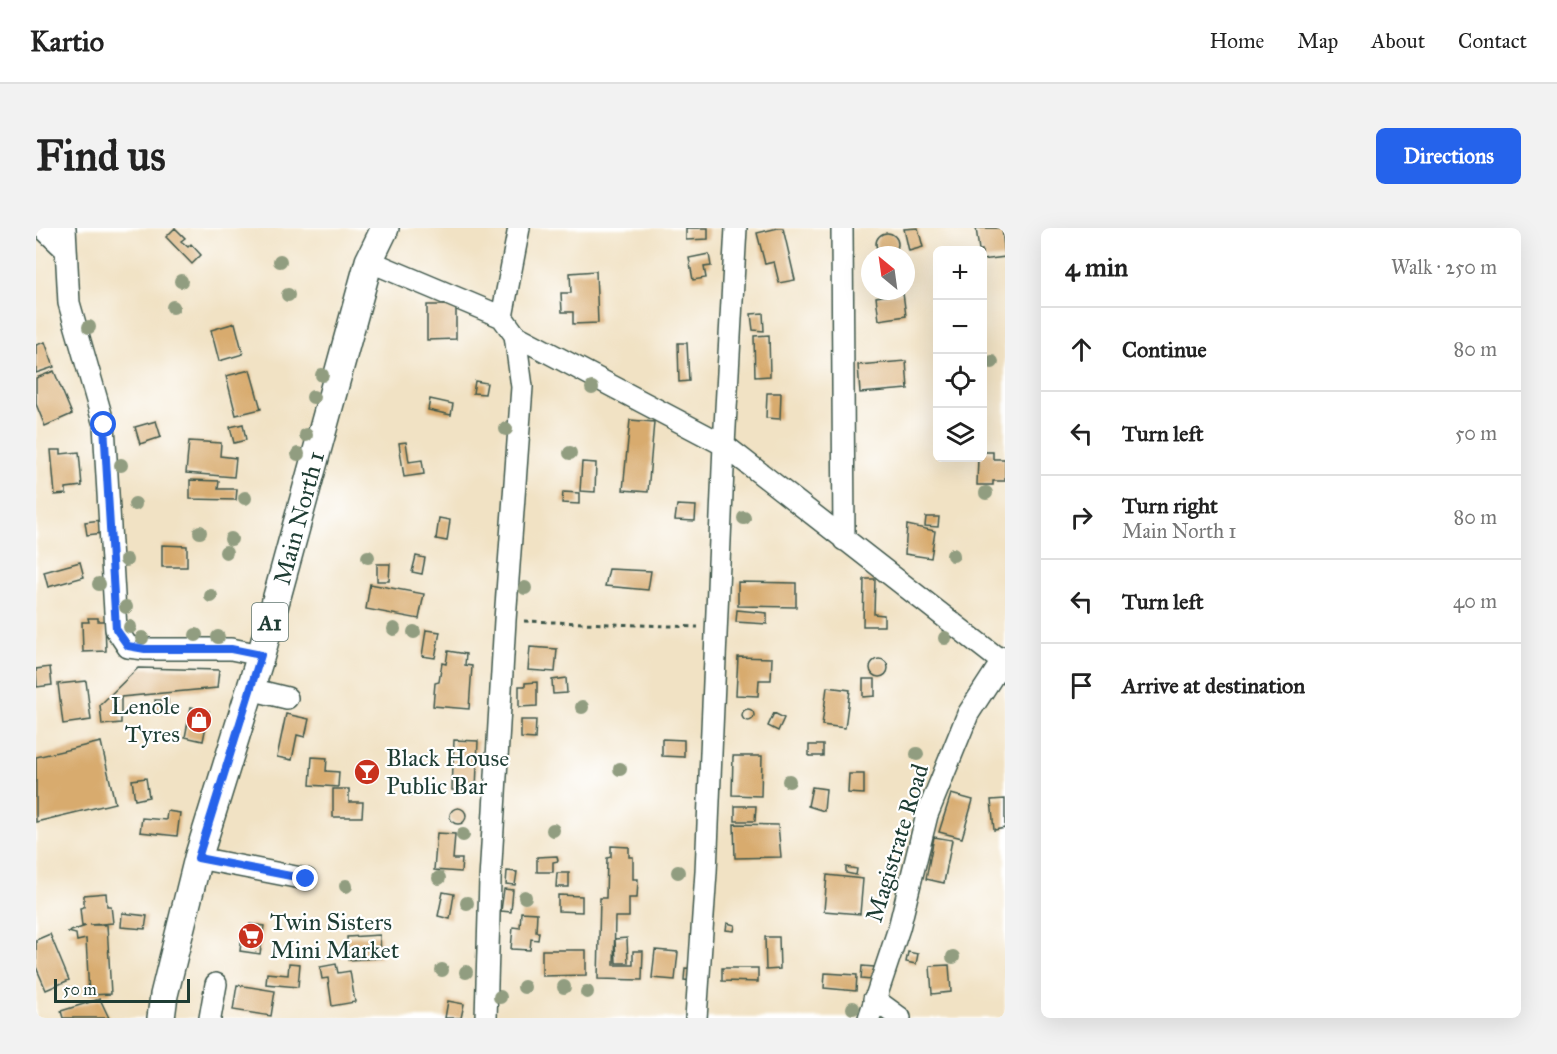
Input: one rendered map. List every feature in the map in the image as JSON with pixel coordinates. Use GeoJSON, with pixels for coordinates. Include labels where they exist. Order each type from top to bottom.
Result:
{"type":"FeatureCollection","features":[{"type":"Feature","properties":{"kind":"main road","name":"Main North 1"},"geometry":{"type":"LineString","coordinates":[[161,1018],[198,858],[261,655],[369,261],[385,228]]}},
{"type":"Feature","properties":{"kind":"street"},"geometry":{"type":"LineString","coordinates":[[43,228],[65,238],[69,303],[104,425],[116,629],[128,646],[145,649],[231,649],[261,655]]}},
{"type":"Feature","properties":{"kind":"street"},"geometry":{"type":"LineString","coordinates":[[502,317],[519,228]]}},
{"type":"Feature","properties":{"kind":"street"},"geometry":{"type":"LineString","coordinates":[[696,1018],[706,872],[724,445],[736,228]]}},
{"type":"Feature","properties":{"kind":"street"},"geometry":{"type":"LineString","coordinates":[[842,228],[844,540]]}},
{"type":"Feature","properties":{"kind":"street"},"geometry":{"type":"LineString","coordinates":[[369,261],[502,317],[515,335],[724,445],[844,540],[1004,661]]}},
{"type":"Feature","properties":{"kind":"street"},"geometry":{"type":"LineString","coordinates":[[486,1018],[490,880],[504,620],[522,387],[515,335]]}},
{"type":"Feature","properties":{"kind":"street","name":"Magistrate Road"},"geometry":{"type":"LineString","coordinates":[[872,1008],[899,928],[927,815],[968,714],[1004,661]]}},
{"type":"Feature","properties":{"kind":"street"},"geometry":{"type":"LineString","coordinates":[[250,689],[287,698]]}},
{"type":"Feature","properties":{"kind":"street"},"geometry":{"type":"LineString","coordinates":[[198,858],[306,879]]}},
{"type":"Feature","properties":{"kind":"street"},"geometry":{"type":"LineString","coordinates":[[210,1018],[216,984]]}},
{"type":"Feature","properties":{"kind":"street"},"geometry":{"type":"LineString","coordinates":[[872,1008],[900,1018]]}},
{"type":"Feature","properties":{"kind":"path"},"geometry":{"type":"LineString","coordinates":[[504,620],[717,628]]}},
{"type":"Feature","properties":{"kind":"building"},"geometry":{"type":"Polygon","coordinates":[[[175,228],[185,238],[181,241],[188,247],[191,244],[201,255],[192,264],[166,237],[175,228]]]}},
{"type":"Feature","properties":{"kind":"building"},"geometry":{"type":"Polygon","coordinates":[[[686,228],[708,228],[708,239],[686,240],[686,228]]]}},
{"type":"Feature","properties":{"kind":"building"},"geometry":{"type":"Polygon","coordinates":[[[783,228],[795,280],[779,283],[774,262],[765,264],[757,233],[783,228]]]}},
{"type":"Feature","properties":{"kind":"building"},"geometry":{"type":"Polygon","coordinates":[[[918,228],[923,247],[915,249],[915,246],[908,246],[904,229],[918,228]]]}},
{"type":"Feature","properties":{"kind":"building"},"geometry":{"type":"Polygon","coordinates":[[[976,228],[1002,228],[1005,257],[987,259],[987,246],[978,246],[976,228]]]}},
{"type":"Feature","properties":{"kind":"building"},"geometry":{"type":"Polygon","coordinates":[[[887,233],[895,236],[898,246],[876,246],[876,244],[879,236],[887,233]]]}},
{"type":"Feature","properties":{"kind":"building"},"geometry":{"type":"Polygon","coordinates":[[[709,254],[711,266],[704,267],[706,278],[693,280],[689,258],[709,254]]]}},
{"type":"Feature","properties":{"kind":"building"},"geometry":{"type":"Polygon","coordinates":[[[596,271],[598,323],[573,324],[573,312],[562,312],[561,293],[571,293],[570,273],[596,271]]]}},
{"type":"Feature","properties":{"kind":"building"},"geometry":{"type":"Polygon","coordinates":[[[876,300],[904,300],[906,316],[879,320],[876,300]]]}},
{"type":"Feature","properties":{"kind":"building"},"geometry":{"type":"Polygon","coordinates":[[[427,305],[456,305],[456,339],[427,340],[427,305]]]}},
{"type":"Feature","properties":{"kind":"building"},"geometry":{"type":"Polygon","coordinates":[[[763,313],[764,331],[753,330],[751,314],[763,313]]]}},
{"type":"Feature","properties":{"kind":"building"},"geometry":{"type":"Polygon","coordinates":[[[235,323],[243,354],[219,361],[211,330],[235,323]]]}},
{"type":"Feature","properties":{"kind":"building"},"geometry":{"type":"Polygon","coordinates":[[[769,335],[770,376],[755,377],[754,336],[769,335]]]}},
{"type":"Feature","properties":{"kind":"building"},"geometry":{"type":"Polygon","coordinates":[[[45,342],[54,367],[36,373],[36,345],[45,342]]]}},
{"type":"Feature","properties":{"kind":"building"},"geometry":{"type":"Polygon","coordinates":[[[678,343],[687,343],[689,381],[679,382],[678,343]]]}},
{"type":"Feature","properties":{"kind":"building"},"geometry":{"type":"Polygon","coordinates":[[[906,361],[908,389],[860,393],[858,365],[906,361]]]}},
{"type":"Feature","properties":{"kind":"building"},"geometry":{"type":"Polygon","coordinates":[[[250,370],[261,409],[236,415],[226,376],[250,370]]]}},
{"type":"Feature","properties":{"kind":"building"},"geometry":{"type":"Polygon","coordinates":[[[54,371],[72,414],[45,426],[36,404],[36,378],[54,371]]]}},
{"type":"Feature","properties":{"kind":"building"},"geometry":{"type":"Polygon","coordinates":[[[475,381],[487,383],[485,394],[473,393],[475,381]]]}},
{"type":"Feature","properties":{"kind":"building"},"geometry":{"type":"Polygon","coordinates":[[[767,393],[781,393],[780,419],[766,418],[767,393]]]}},
{"type":"Feature","properties":{"kind":"building"},"geometry":{"type":"Polygon","coordinates":[[[430,399],[453,404],[451,415],[428,410],[430,399]]]}},
{"type":"Feature","properties":{"kind":"building"},"geometry":{"type":"Polygon","coordinates":[[[630,420],[654,422],[648,492],[623,490],[630,420]]]}},
{"type":"Feature","properties":{"kind":"building"},"geometry":{"type":"Polygon","coordinates":[[[156,421],[161,437],[140,444],[135,427],[156,421]]]}},
{"type":"Feature","properties":{"kind":"building"},"geometry":{"type":"Polygon","coordinates":[[[243,424],[246,440],[234,443],[230,427],[243,424]]]}},
{"type":"Feature","properties":{"kind":"building"},"geometry":{"type":"Polygon","coordinates":[[[189,441],[221,443],[220,456],[236,458],[234,477],[186,473],[189,441]]]}},
{"type":"Feature","properties":{"kind":"building"},"geometry":{"type":"Polygon","coordinates":[[[406,442],[409,462],[422,460],[424,474],[404,477],[399,443],[406,442]]]}},
{"type":"Feature","properties":{"kind":"building"},"geometry":{"type":"Polygon","coordinates":[[[51,450],[61,450],[61,454],[79,452],[82,486],[66,488],[66,494],[55,495],[51,450]]]}},
{"type":"Feature","properties":{"kind":"building"},"geometry":{"type":"Polygon","coordinates":[[[987,452],[993,452],[993,459],[1005,459],[1005,481],[993,481],[993,485],[977,485],[978,462],[987,462],[987,452]]]}},
{"type":"Feature","properties":{"kind":"building"},"geometry":{"type":"Polygon","coordinates":[[[582,462],[596,463],[595,492],[580,491],[582,462]]]}},
{"type":"Feature","properties":{"kind":"building"},"geometry":{"type":"Polygon","coordinates":[[[190,480],[219,481],[218,489],[237,489],[236,500],[190,499],[190,480]]]}},
{"type":"Feature","properties":{"kind":"building"},"geometry":{"type":"Polygon","coordinates":[[[563,492],[579,493],[579,504],[562,503],[563,492]]]}},
{"type":"Feature","properties":{"kind":"building"},"geometry":{"type":"Polygon","coordinates":[[[677,505],[696,506],[695,521],[675,520],[677,505]]]}},
{"type":"Feature","properties":{"kind":"building"},"geometry":{"type":"Polygon","coordinates":[[[926,517],[939,517],[938,527],[925,526],[926,517]]]}},
{"type":"Feature","properties":{"kind":"building"},"geometry":{"type":"Polygon","coordinates":[[[439,518],[450,520],[447,541],[436,539],[439,518]]]}},
{"type":"Feature","properties":{"kind":"building"},"geometry":{"type":"Polygon","coordinates":[[[101,520],[103,533],[87,535],[85,522],[101,520]]]}},
{"type":"Feature","properties":{"kind":"building"},"geometry":{"type":"Polygon","coordinates":[[[907,525],[935,531],[931,558],[905,554],[907,525]]]}},
{"type":"Feature","properties":{"kind":"building"},"geometry":{"type":"Polygon","coordinates":[[[162,545],[187,546],[187,567],[162,567],[162,545]]]}},
{"type":"Feature","properties":{"kind":"building"},"geometry":{"type":"Polygon","coordinates":[[[416,556],[425,558],[422,574],[412,572],[416,556]]]}},
{"type":"Feature","properties":{"kind":"building"},"geometry":{"type":"Polygon","coordinates":[[[80,562],[84,577],[48,587],[44,572],[80,562]]]}},
{"type":"Feature","properties":{"kind":"building"},"geometry":{"type":"Polygon","coordinates":[[[377,564],[390,564],[389,581],[377,581],[377,564]]]}},
{"type":"Feature","properties":{"kind":"building"},"geometry":{"type":"Polygon","coordinates":[[[609,569],[651,571],[648,590],[605,586],[609,569]]]}},
{"type":"Feature","properties":{"kind":"building"},"geometry":{"type":"Polygon","coordinates":[[[864,579],[875,579],[874,614],[884,615],[884,626],[863,626],[864,579]]]}},
{"type":"Feature","properties":{"kind":"building"},"geometry":{"type":"Polygon","coordinates":[[[738,582],[796,583],[796,607],[738,606],[738,582]]]}},
{"type":"Feature","properties":{"kind":"building"},"geometry":{"type":"Polygon","coordinates":[[[370,584],[424,594],[419,619],[366,609],[370,584]]]}},
{"type":"Feature","properties":{"kind":"building"},"geometry":{"type":"Polygon","coordinates":[[[737,610],[767,613],[767,624],[736,622],[737,610]]]}},
{"type":"Feature","properties":{"kind":"building"},"geometry":{"type":"Polygon","coordinates":[[[88,618],[105,621],[106,651],[83,652],[82,622],[89,622],[88,618]]]}},
{"type":"Feature","properties":{"kind":"building"},"geometry":{"type":"Polygon","coordinates":[[[426,630],[440,632],[435,658],[422,656],[426,630]]]}},
{"type":"Feature","properties":{"kind":"building"},"geometry":{"type":"Polygon","coordinates":[[[530,647],[557,649],[555,672],[528,670],[530,647]]]}},
{"type":"Feature","properties":{"kind":"building"},"geometry":{"type":"Polygon","coordinates":[[[448,651],[466,654],[465,665],[472,666],[469,709],[433,706],[435,683],[439,682],[442,663],[446,664],[448,651]]]}},
{"type":"Feature","properties":{"kind":"building"},"geometry":{"type":"Polygon","coordinates":[[[738,657],[772,658],[771,680],[759,680],[758,696],[736,695],[738,657]]]}},
{"type":"Feature","properties":{"kind":"building"},"geometry":{"type":"Polygon","coordinates":[[[875,659],[883,659],[888,664],[886,675],[875,677],[870,672],[870,664],[875,659]]]}},
{"type":"Feature","properties":{"kind":"building"},"geometry":{"type":"Polygon","coordinates":[[[50,667],[52,685],[37,687],[36,669],[50,667]]]}},
{"type":"Feature","properties":{"kind":"building"},"geometry":{"type":"Polygon","coordinates":[[[138,668],[219,670],[217,688],[121,697],[121,723],[102,725],[100,705],[138,668]]]}},
{"type":"Feature","properties":{"kind":"building"},"geometry":{"type":"Polygon","coordinates":[[[566,678],[567,693],[553,694],[552,680],[566,678]]]}},
{"type":"Feature","properties":{"kind":"building"},"geometry":{"type":"Polygon","coordinates":[[[863,679],[875,679],[875,696],[863,697],[863,679]]]}},
{"type":"Feature","properties":{"kind":"building"},"geometry":{"type":"Polygon","coordinates":[[[86,681],[91,720],[63,724],[58,684],[86,681]]]}},
{"type":"Feature","properties":{"kind":"building"},"geometry":{"type":"Polygon","coordinates":[[[537,682],[537,706],[519,707],[519,686],[537,682]]]}},
{"type":"Feature","properties":{"kind":"building"},"geometry":{"type":"Polygon","coordinates":[[[827,687],[850,690],[845,728],[822,725],[827,687]]]}},
{"type":"Feature","properties":{"kind":"building"},"geometry":{"type":"Polygon","coordinates":[[[155,700],[168,700],[168,713],[155,713],[155,700]]]}},
{"type":"Feature","properties":{"kind":"building"},"geometry":{"type":"Polygon","coordinates":[[[191,707],[209,711],[203,741],[185,737],[191,707]]]}},
{"type":"Feature","properties":{"kind":"building"},"geometry":{"type":"Polygon","coordinates":[[[750,709],[754,715],[750,721],[746,721],[742,713],[750,709]]]}},
{"type":"Feature","properties":{"kind":"building"},"geometry":{"type":"Polygon","coordinates":[[[774,713],[784,718],[778,731],[768,726],[774,713]]]}},
{"type":"Feature","properties":{"kind":"building"},"geometry":{"type":"Polygon","coordinates":[[[286,714],[309,719],[305,737],[297,735],[292,760],[277,757],[286,714]]]}},
{"type":"Feature","properties":{"kind":"building"},"geometry":{"type":"Polygon","coordinates":[[[521,720],[536,720],[535,739],[521,738],[521,720]]]}},
{"type":"Feature","properties":{"kind":"building"},"geometry":{"type":"Polygon","coordinates":[[[662,739],[684,740],[684,757],[662,756],[662,739]]]}},
{"type":"Feature","properties":{"kind":"building"},"geometry":{"type":"Polygon","coordinates":[[[454,740],[478,741],[476,790],[452,790],[454,740]]]}},
{"type":"Feature","properties":{"kind":"building"},"geometry":{"type":"Polygon","coordinates":[[[101,742],[115,803],[36,822],[36,757],[101,742]]]}},
{"type":"Feature","properties":{"kind":"building"},"geometry":{"type":"Polygon","coordinates":[[[809,745],[823,745],[823,756],[809,756],[809,745]]]}},
{"type":"Feature","properties":{"kind":"building"},"geometry":{"type":"Polygon","coordinates":[[[733,756],[762,756],[761,796],[732,795],[733,756]]]}},
{"type":"Feature","properties":{"kind":"building"},"geometry":{"type":"Polygon","coordinates":[[[312,757],[327,758],[326,771],[339,772],[338,787],[310,785],[312,757]]]}},
{"type":"Feature","properties":{"kind":"building"},"geometry":{"type":"Polygon","coordinates":[[[849,774],[864,774],[864,794],[848,793],[849,774]]]}},
{"type":"Feature","properties":{"kind":"building"},"geometry":{"type":"Polygon","coordinates":[[[146,778],[149,797],[135,800],[132,780],[146,778]]]}},
{"type":"Feature","properties":{"kind":"building"},"geometry":{"type":"Polygon","coordinates":[[[409,787],[416,788],[415,795],[409,795],[409,787]]]}},
{"type":"Feature","properties":{"kind":"building"},"geometry":{"type":"Polygon","coordinates":[[[812,787],[826,789],[824,811],[808,806],[812,787]]]}},
{"type":"Feature","properties":{"kind":"building"},"geometry":{"type":"Polygon","coordinates":[[[333,789],[349,789],[349,802],[363,802],[362,817],[333,817],[333,789]]]}},
{"type":"Feature","properties":{"kind":"building"},"geometry":{"type":"Polygon","coordinates":[[[951,794],[973,800],[962,838],[939,832],[951,794]]]}},
{"type":"Feature","properties":{"kind":"building"},"geometry":{"type":"Polygon","coordinates":[[[1005,799],[1005,828],[994,830],[991,800],[1005,799]]]}},
{"type":"Feature","properties":{"kind":"building"},"geometry":{"type":"Polygon","coordinates":[[[735,806],[756,806],[755,821],[735,821],[735,806]]]}},
{"type":"Feature","properties":{"kind":"building"},"geometry":{"type":"Polygon","coordinates":[[[458,808],[466,816],[458,824],[450,816],[458,808]]]}},
{"type":"Feature","properties":{"kind":"building"},"geometry":{"type":"Polygon","coordinates":[[[167,811],[180,813],[177,836],[140,832],[142,818],[166,820],[167,811]]]}},
{"type":"Feature","properties":{"kind":"building"},"geometry":{"type":"Polygon","coordinates":[[[734,824],[778,825],[781,857],[735,858],[734,824]]]}},
{"type":"Feature","properties":{"kind":"building"},"geometry":{"type":"Polygon","coordinates":[[[437,833],[455,834],[453,859],[462,859],[461,872],[434,870],[437,833]]]}},
{"type":"Feature","properties":{"kind":"building"},"geometry":{"type":"Polygon","coordinates":[[[934,837],[952,840],[944,883],[926,879],[934,837]]]}},
{"type":"Feature","properties":{"kind":"building"},"geometry":{"type":"Polygon","coordinates":[[[611,846],[629,847],[629,857],[633,857],[633,879],[638,879],[637,898],[629,898],[629,917],[615,917],[614,965],[633,965],[633,951],[643,951],[642,980],[598,979],[600,898],[606,898],[607,858],[611,857],[611,846]]]}},
{"type":"Feature","properties":{"kind":"building"},"geometry":{"type":"Polygon","coordinates":[[[557,856],[558,861],[553,862],[553,872],[537,872],[537,857],[557,856]]]}},
{"type":"Feature","properties":{"kind":"building"},"geometry":{"type":"Polygon","coordinates":[[[846,867],[857,869],[856,875],[846,873],[846,867]]]}},
{"type":"Feature","properties":{"kind":"building"},"geometry":{"type":"Polygon","coordinates":[[[507,871],[517,872],[515,885],[506,884],[507,871]]]}},
{"type":"Feature","properties":{"kind":"building"},"geometry":{"type":"Polygon","coordinates":[[[557,873],[569,873],[569,887],[556,887],[557,873]]]}},
{"type":"Feature","properties":{"kind":"building"},"geometry":{"type":"Polygon","coordinates":[[[827,875],[863,879],[860,914],[824,911],[827,875]]]}},
{"type":"Feature","properties":{"kind":"building"},"geometry":{"type":"Polygon","coordinates":[[[504,889],[513,890],[511,912],[501,911],[504,889]]]}},
{"type":"Feature","properties":{"kind":"building"},"geometry":{"type":"Polygon","coordinates":[[[443,892],[454,894],[450,919],[438,916],[443,892]]]}},
{"type":"Feature","properties":{"kind":"building"},"geometry":{"type":"Polygon","coordinates":[[[106,893],[107,906],[111,906],[113,923],[90,925],[107,925],[111,994],[89,995],[86,939],[77,941],[76,934],[68,932],[86,926],[82,926],[80,908],[84,907],[84,895],[106,893]]]}},
{"type":"Feature","properties":{"kind":"building"},"geometry":{"type":"Polygon","coordinates":[[[558,895],[582,896],[582,912],[558,911],[558,895]]]}},
{"type":"Feature","properties":{"kind":"building"},"geometry":{"type":"Polygon","coordinates":[[[521,912],[537,913],[538,940],[531,939],[530,950],[511,949],[513,927],[520,928],[521,912]]]}},
{"type":"Feature","properties":{"kind":"building"},"geometry":{"type":"Polygon","coordinates":[[[122,913],[147,916],[145,929],[121,927],[122,913]]]}},
{"type":"Feature","properties":{"kind":"building"},"geometry":{"type":"Polygon","coordinates":[[[727,923],[735,925],[734,931],[726,930],[727,923]]]}},
{"type":"Feature","properties":{"kind":"building"},"geometry":{"type":"Polygon","coordinates":[[[250,924],[264,926],[260,954],[240,951],[242,935],[248,936],[250,924]]]}},
{"type":"Feature","properties":{"kind":"building"},"geometry":{"type":"Polygon","coordinates":[[[50,934],[69,980],[46,990],[36,967],[36,940],[50,934]]]}},
{"type":"Feature","properties":{"kind":"building"},"geometry":{"type":"Polygon","coordinates":[[[380,935],[381,958],[348,960],[347,937],[380,935]]]}},
{"type":"Feature","properties":{"kind":"building"},"geometry":{"type":"Polygon","coordinates":[[[765,937],[779,937],[780,969],[766,970],[765,937]]]}},
{"type":"Feature","properties":{"kind":"building"},"geometry":{"type":"Polygon","coordinates":[[[627,938],[628,963],[616,963],[615,939],[627,938]]]}},
{"type":"Feature","properties":{"kind":"building"},"geometry":{"type":"Polygon","coordinates":[[[542,950],[586,950],[586,975],[542,976],[542,950]]]}},
{"type":"Feature","properties":{"kind":"building"},"geometry":{"type":"Polygon","coordinates":[[[655,950],[678,952],[675,980],[652,978],[655,950]]]}},
{"type":"Feature","properties":{"kind":"building"},"geometry":{"type":"Polygon","coordinates":[[[908,952],[918,954],[916,964],[906,962],[908,952]]]}},
{"type":"Feature","properties":{"kind":"building"},"geometry":{"type":"Polygon","coordinates":[[[289,963],[300,964],[298,987],[266,984],[267,973],[288,975],[289,963]]]}},
{"type":"Feature","properties":{"kind":"building"},"geometry":{"type":"Polygon","coordinates":[[[336,964],[338,973],[350,971],[355,1002],[332,1006],[328,978],[322,979],[320,967],[336,964]]]}},
{"type":"Feature","properties":{"kind":"building"},"geometry":{"type":"Polygon","coordinates":[[[949,965],[951,992],[932,994],[930,966],[949,965]]]}},
{"type":"Feature","properties":{"kind":"building"},"geometry":{"type":"Polygon","coordinates":[[[862,966],[874,967],[872,980],[861,979],[862,966]]]}},
{"type":"Feature","properties":{"kind":"building"},"geometry":{"type":"Polygon","coordinates":[[[685,968],[694,969],[693,981],[684,980],[685,968]]]}},
{"type":"Feature","properties":{"kind":"building"},"geometry":{"type":"Polygon","coordinates":[[[722,968],[758,968],[758,982],[722,981],[722,968]]]}},
{"type":"Feature","properties":{"kind":"building"},"geometry":{"type":"Polygon","coordinates":[[[825,973],[857,975],[856,991],[824,988],[825,973]]]}},
{"type":"Feature","properties":{"kind":"building"},"geometry":{"type":"Polygon","coordinates":[[[237,985],[275,991],[271,1016],[233,1010],[237,985]]]}},
{"type":"Feature","properties":{"kind":"building"},"geometry":{"type":"Polygon","coordinates":[[[100,999],[109,1018],[63,1018],[61,1011],[100,999]]]}},
{"type":"Feature","properties":{"kind":"building"},"geometry":{"type":"Polygon","coordinates":[[[448,1001],[464,1004],[461,1018],[445,1018],[448,1001]]]}},
{"type":"Feature","properties":{"kind":"place","name":"Lenole Tyres"},"geometry":{"type":"Point","coordinates":[199,720]}},
{"type":"Feature","properties":{"kind":"place","name":"Black House Public Bar"},"geometry":{"type":"Point","coordinates":[367,772]}},
{"type":"Feature","properties":{"kind":"place","name":"Twin Sisters Mini Market"},"geometry":{"type":"Point","coordinates":[251,936]}},
{"type":"Feature","properties":{"kind":"route"},"geometry":{"type":"LineString","coordinates":[[104,425],[116,629],[128,646],[145,649],[231,649],[261,655],[198,858],[306,879]]}}]}
